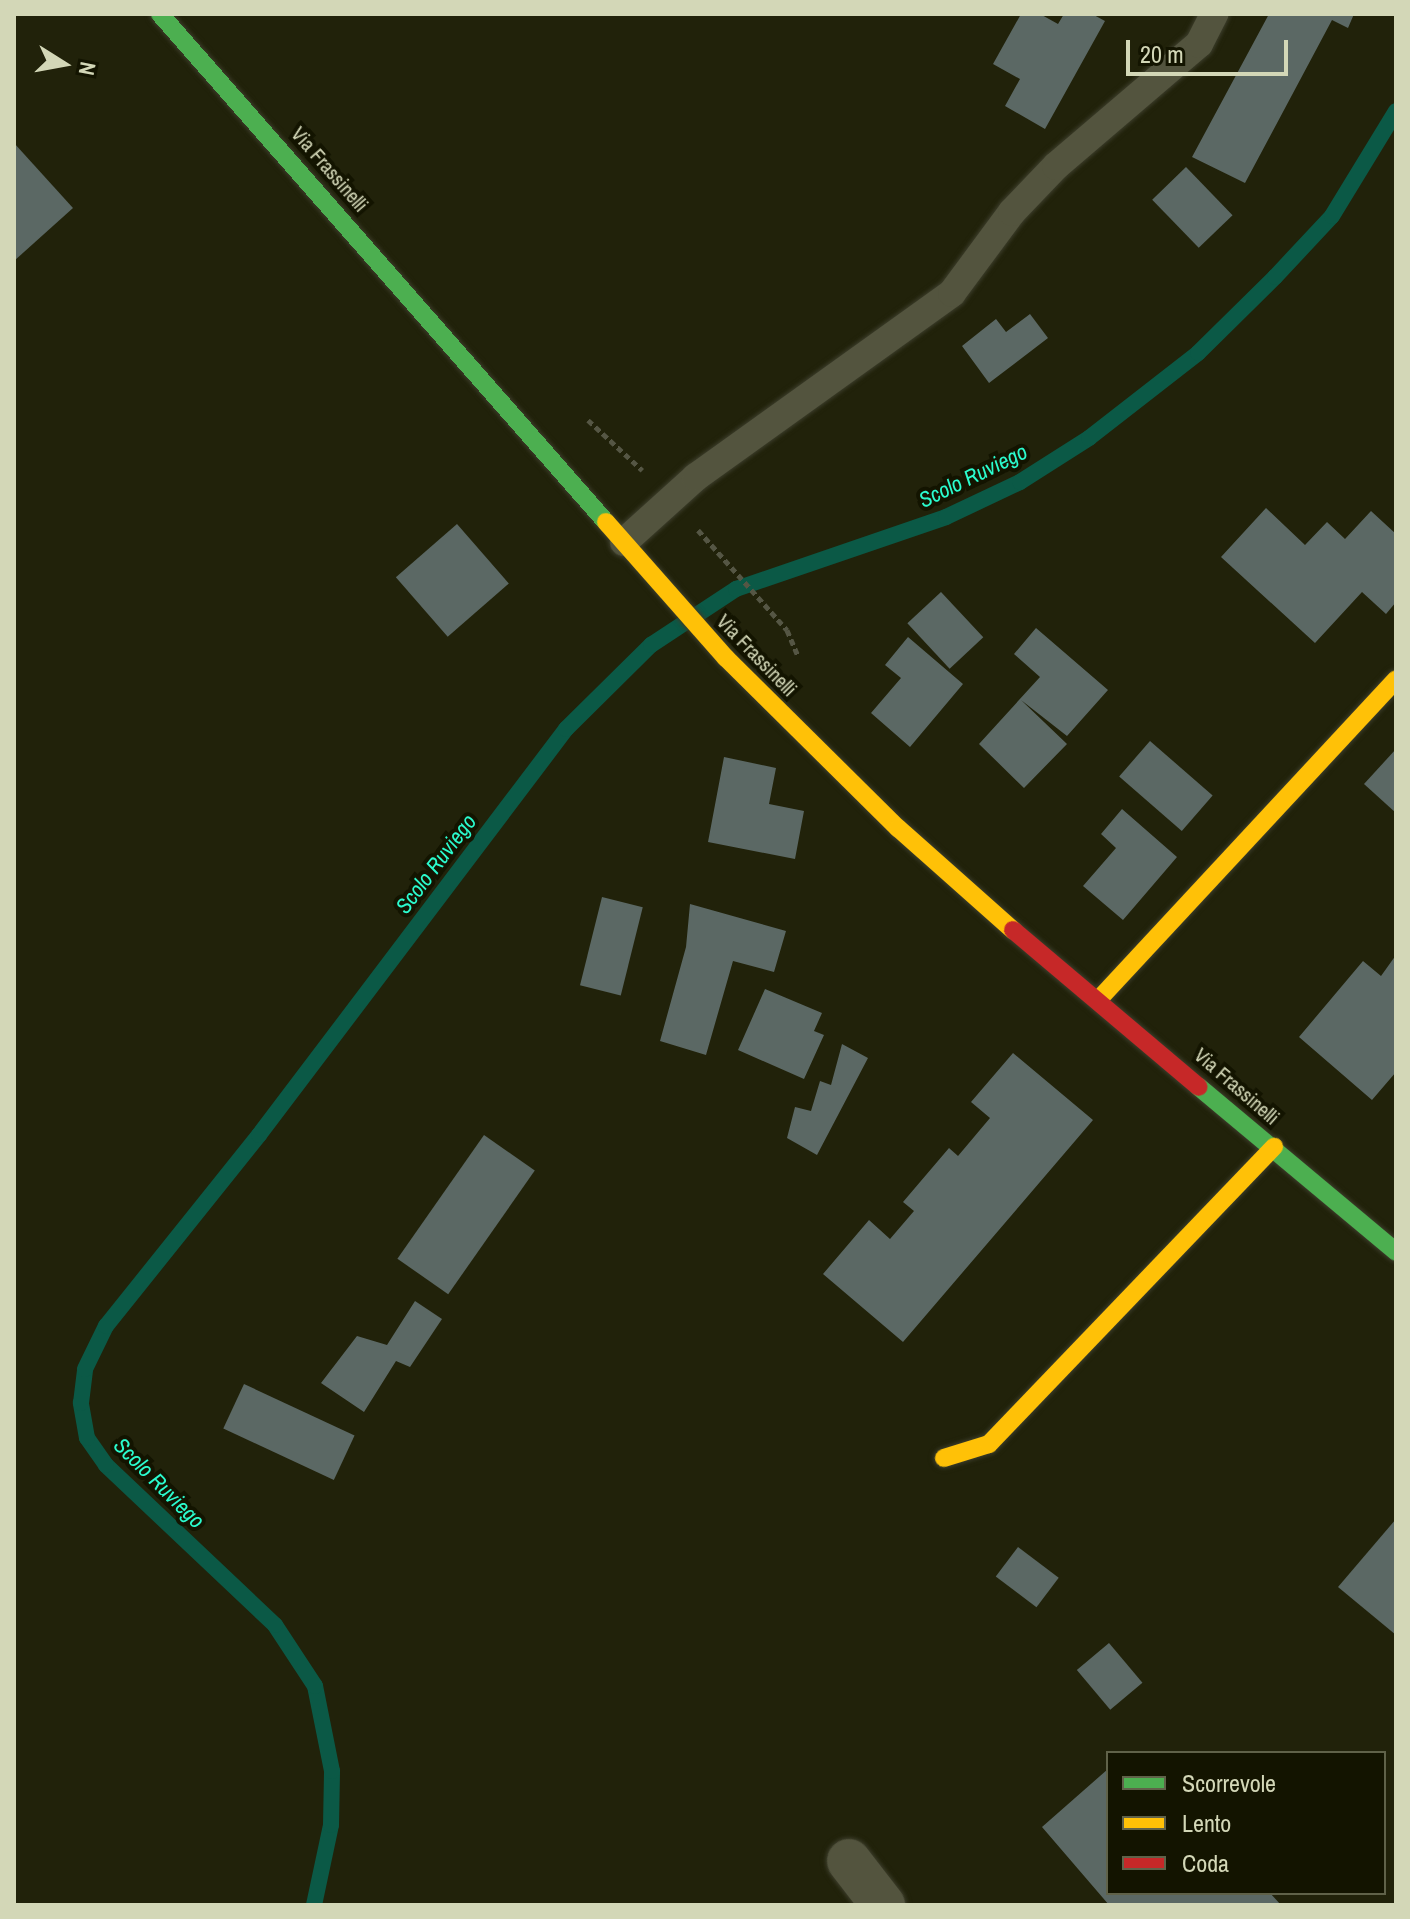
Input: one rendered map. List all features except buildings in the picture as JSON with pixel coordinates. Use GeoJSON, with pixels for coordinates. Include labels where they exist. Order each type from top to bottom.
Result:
{"type":"FeatureCollection","features":[{"type":"Feature","properties":{"kind":"street","name":"Via Frassinelli"},"geometry":{"type":"LineString","coordinates":[[160,14],[726,658],[898,828],[1023,939],[1100,998],[1396,1252]]}},
{"type":"Feature","properties":{"kind":"street"},"geometry":{"type":"LineString","coordinates":[[1100,998],[1396,679]]}},
{"type":"Feature","properties":{"kind":"street"},"geometry":{"type":"LineString","coordinates":[[944,1458],[989,1444],[1274,1147]]}},
{"type":"Feature","properties":{"kind":"street"},"geometry":{"type":"LineString","coordinates":[[849,1861],[883,1905]]}},
{"type":"Feature","properties":{"kind":"lane"},"geometry":{"type":"LineString","coordinates":[[624,542],[696,477],[952,293],[1012,212],[1056,166],[1199,44],[1214,14]]}},
{"type":"Feature","properties":{"kind":"path"},"geometry":{"type":"LineString","coordinates":[[704,535],[787,630]]}},
{"type":"Feature","properties":{"kind":"waterway","name":"Scolo Ruviego"},"geometry":{"type":"LineString","coordinates":[[314,1905],[331,1825],[332,1771],[315,1686],[275,1625],[106,1465],[87,1438],[81,1403],[85,1369],[106,1326],[259,1135],[566,729],[651,645],[736,589],[946,517],[1020,482],[1089,438],[1198,353],[1275,277],[1332,216],[1396,111]]}},
{"type":"Feature","properties":{"kind":"traffic: fast"},"geometry":{"type":"LineString","coordinates":[[160,14],[606,522]]}},
{"type":"Feature","properties":{"kind":"traffic: fast"},"geometry":{"type":"LineString","coordinates":[[1199,1087],[1396,1252]]}},
{"type":"Feature","properties":{"kind":"traffic: slow"},"geometry":{"type":"LineString","coordinates":[[606,522],[726,658],[898,828],[1013,930]]}},
{"type":"Feature","properties":{"kind":"traffic: slow"},"geometry":{"type":"LineString","coordinates":[[1100,998],[1396,679]]}},
{"type":"Feature","properties":{"kind":"traffic: slow"},"geometry":{"type":"LineString","coordinates":[[944,1458],[989,1444],[1274,1147]]}},
{"type":"Feature","properties":{"kind":"traffic: jam"},"geometry":{"type":"LineString","coordinates":[[1013,930],[1199,1087]]}}]}
